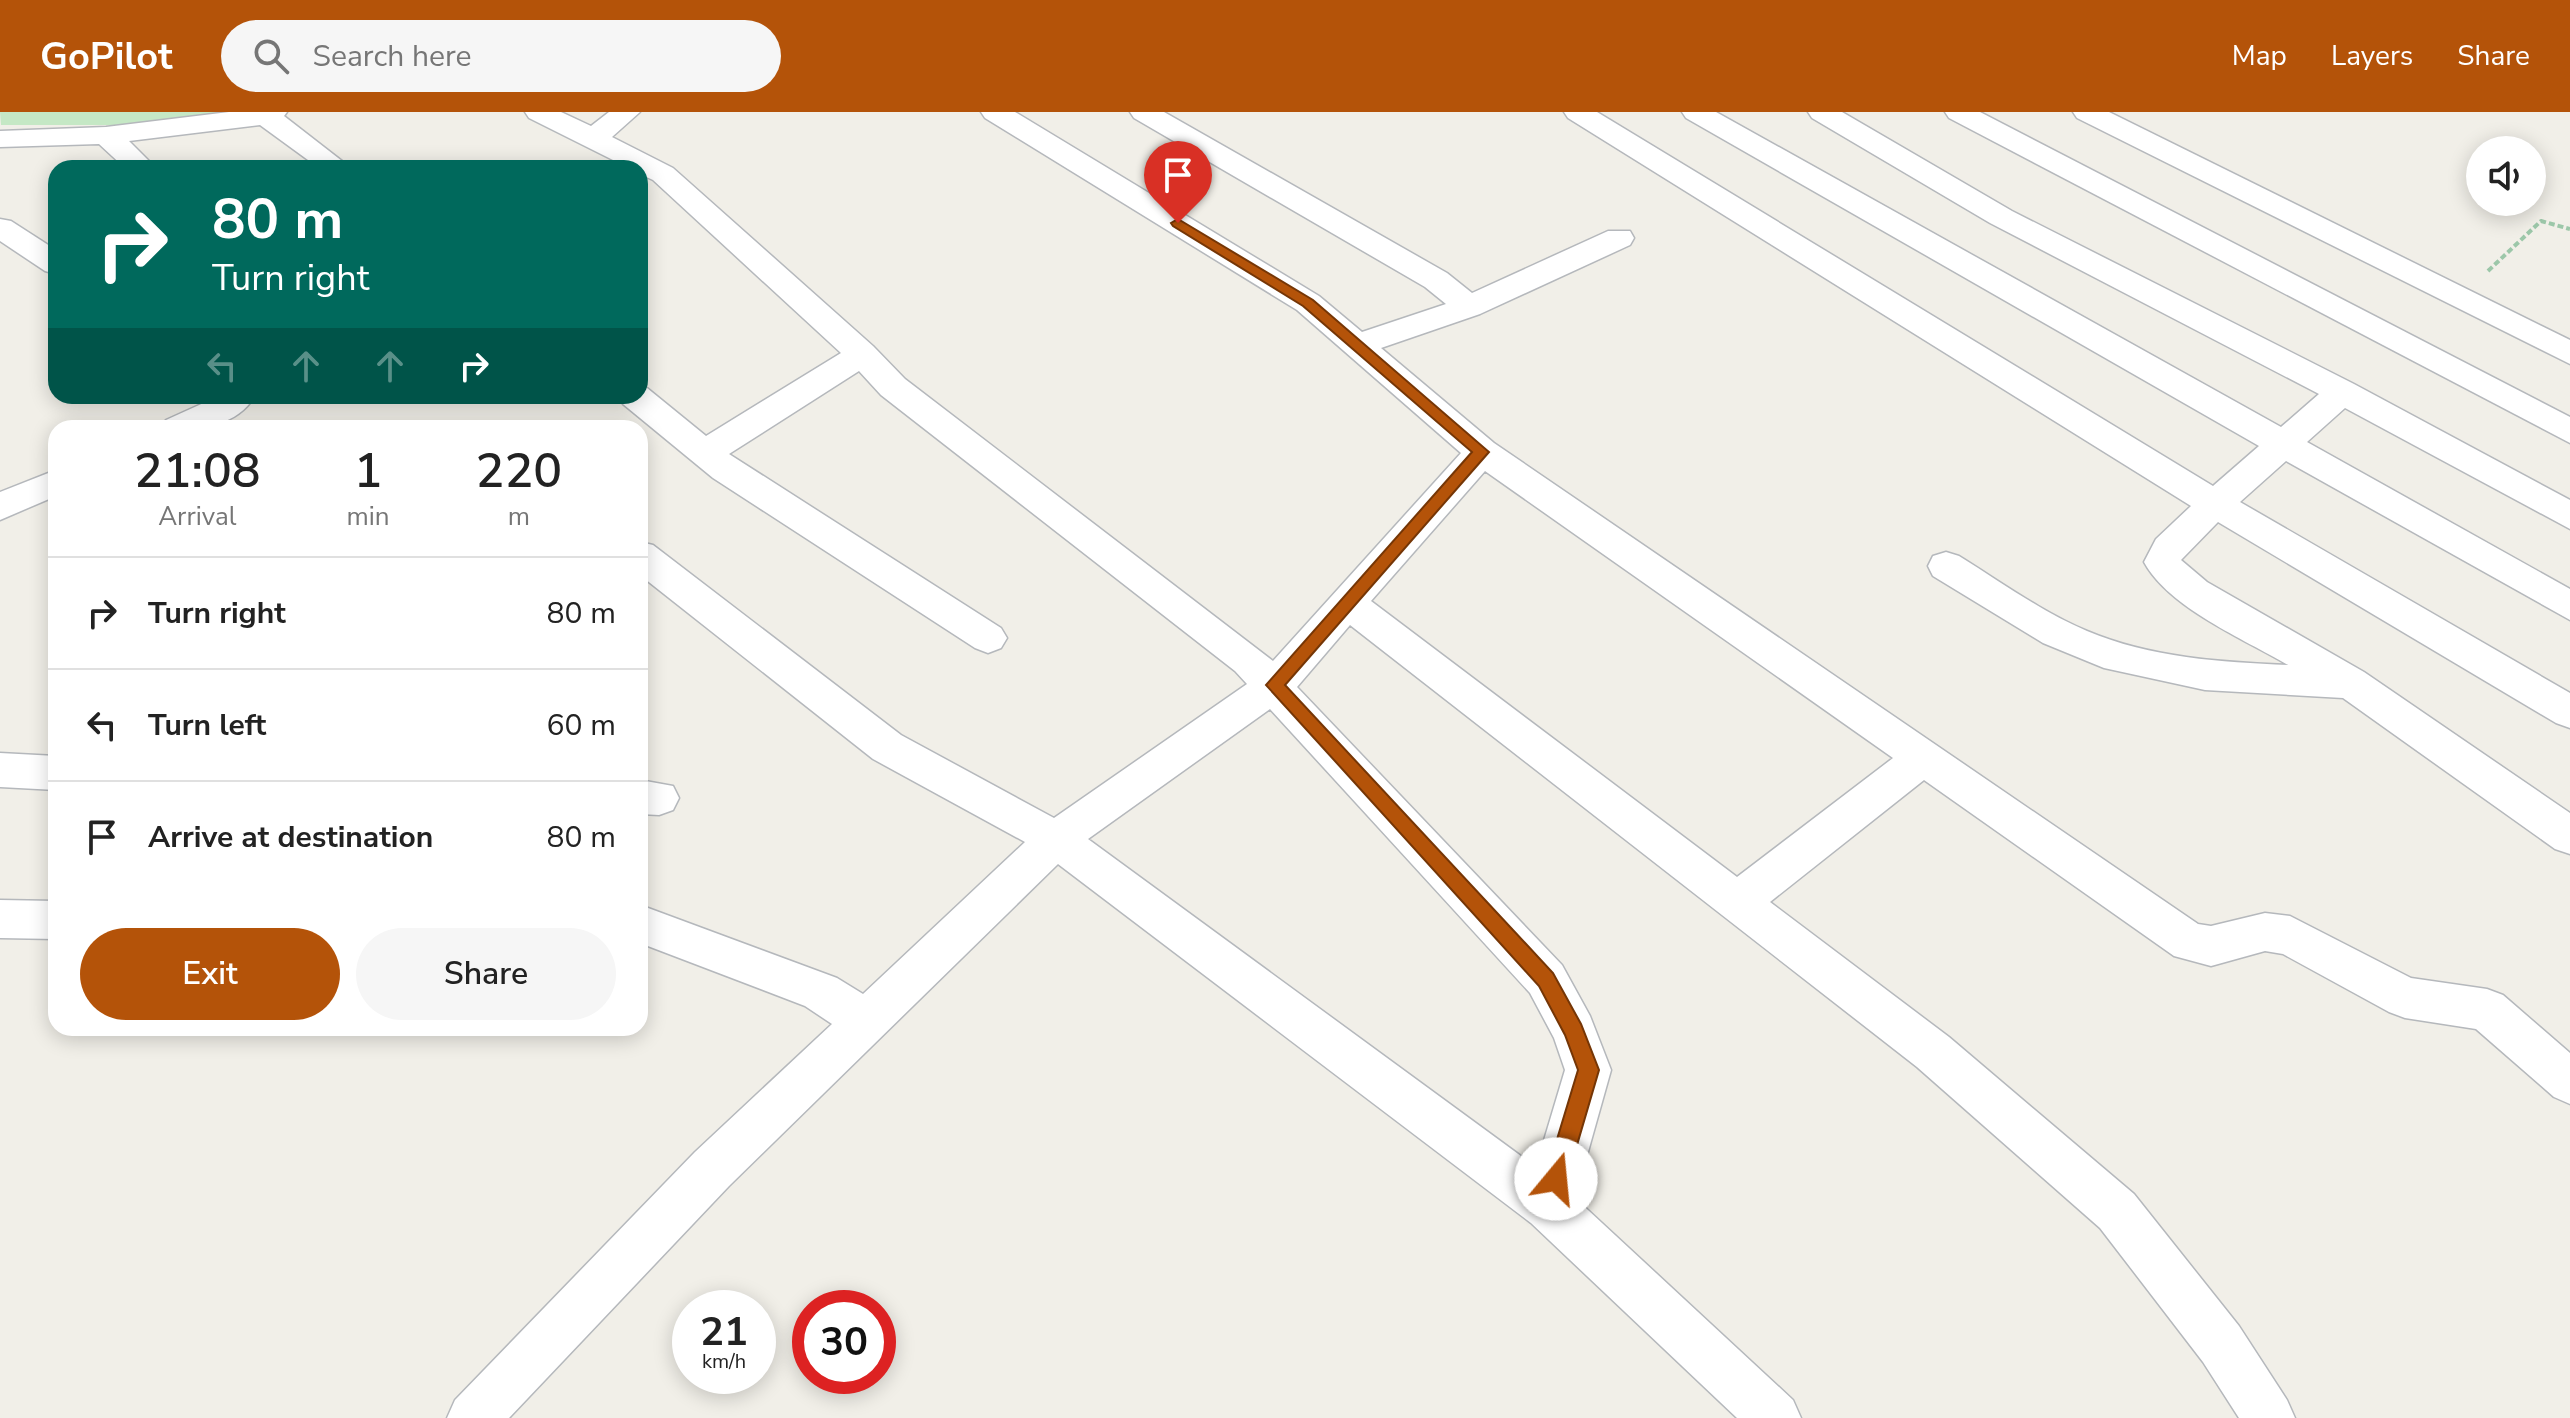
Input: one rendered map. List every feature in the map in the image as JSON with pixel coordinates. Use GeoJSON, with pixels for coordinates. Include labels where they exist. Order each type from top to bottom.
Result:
{"type":"FeatureCollection","features":[{"type":"Feature","properties":{"kind":"street"},"geometry":{"type":"LineString","coordinates":[[539,112],[636,160]]}},
{"type":"Feature","properties":{"kind":"street"},"geometry":{"type":"LineString","coordinates":[[593,138],[626,112]]}},
{"type":"Feature","properties":{"kind":"street"},"geometry":{"type":"LineString","coordinates":[[995,112],[1308,303],[1482,452],[2189,942],[2211,946],[2265,932],[2290,935],[2405,998],[2487,1010],[2570,1082]]}},
{"type":"Feature","properties":{"kind":"street"},"geometry":{"type":"LineString","coordinates":[[1144,112],[1436,280],[1469,307]]}},
{"type":"Feature","properties":{"kind":"street"},"geometry":{"type":"LineString","coordinates":[[1578,112],[2215,504],[2570,712]]}},
{"type":"Feature","properties":{"kind":"street"},"geometry":{"type":"LineString","coordinates":[[1696,112],[2570,606]]}},
{"type":"Feature","properties":{"kind":"street"},"geometry":{"type":"LineString","coordinates":[[1822,112],[2001,217],[2342,392],[2570,516]]}},
{"type":"Feature","properties":{"kind":"street"},"geometry":{"type":"LineString","coordinates":[[1959,112],[2570,431]]}},
{"type":"Feature","properties":{"kind":"street"},"geometry":{"type":"LineString","coordinates":[[2087,112],[2570,353]]}},
{"type":"Feature","properties":{"kind":"street"},"geometry":{"type":"LineString","coordinates":[[0,139],[106,135],[270,114],[327,160]]}},
{"type":"Feature","properties":{"kind":"street"},"geometry":{"type":"LineString","coordinates":[[106,135],[133,160]]}},
{"type":"Feature","properties":{"kind":"street"},"geometry":{"type":"LineString","coordinates":[[648,166],[663,174],[862,354],[893,387],[1248,660],[1275,685],[1546,979],[1574,1031],[1588,1070],[1548,1206]]}},
{"type":"Feature","properties":{"kind":"street"},"geometry":{"type":"LineString","coordinates":[[0,228],[48,259]]}},
{"type":"Feature","properties":{"kind":"street"},"geometry":{"type":"LineString","coordinates":[[1358,345],[1469,307],[1619,238]]}},
{"type":"Feature","properties":{"kind":"street"},"geometry":{"type":"LineString","coordinates":[[704,453],[862,354]]}},
{"type":"Feature","properties":{"kind":"street"},"geometry":{"type":"LineString","coordinates":[[2342,392],[2215,504],[2169,548],[2162,562],[2194,592],[2350,683],[2570,836]]}},
{"type":"Feature","properties":{"kind":"street"},"geometry":{"type":"LineString","coordinates":[[196,420],[231,404]]}},
{"type":"Feature","properties":{"kind":"street"},"geometry":{"type":"LineString","coordinates":[[645,404],[704,453],[988,638]]}},
{"type":"Feature","properties":{"kind":"street"},"geometry":{"type":"LineString","coordinates":[[473,1418],[712,1169],[1056,839],[1275,685],[1482,452]]}},
{"type":"Feature","properties":{"kind":"street"},"geometry":{"type":"LineString","coordinates":[[0,507],[48,486]]}},
{"type":"Feature","properties":{"kind":"street"},"geometry":{"type":"LineString","coordinates":[[648,561],[887,747],[1056,839],[1548,1206],[1775,1418]]}},
{"type":"Feature","properties":{"kind":"street"},"geometry":{"type":"LineString","coordinates":[[1946,566],[2071,640],[2116,657],[2222,677],[2350,683]]}},
{"type":"Feature","properties":{"kind":"street"},"geometry":{"type":"LineString","coordinates":[[1349,604],[1933,1052],[2117,1211],[2221,1344],[2269,1418]]}},
{"type":"Feature","properties":{"kind":"street"},"geometry":{"type":"LineString","coordinates":[[1736,903],[1921,759]]}},
{"type":"Feature","properties":{"kind":"street"},"geometry":{"type":"LineString","coordinates":[[0,770],[48,773]]}},
{"type":"Feature","properties":{"kind":"street"},"geometry":{"type":"LineString","coordinates":[[0,919],[48,920]]}},
{"type":"Feature","properties":{"kind":"street"},"geometry":{"type":"LineString","coordinates":[[648,927],[821,992],[866,1021]]}},
{"type":"Feature","properties":{"kind":"green space"},"geometry":{"type":"Polygon","coordinates":[[[0,112],[224,112],[129,125],[1,125],[0,112]]]}},
{"type":"Feature","properties":{"kind":"route"},"geometry":{"type":"LineString","coordinates":[[1178,223],[1308,303],[1482,452],[1275,685],[1546,979],[1574,1031],[1588,1070],[1556,1179]]}}]}
